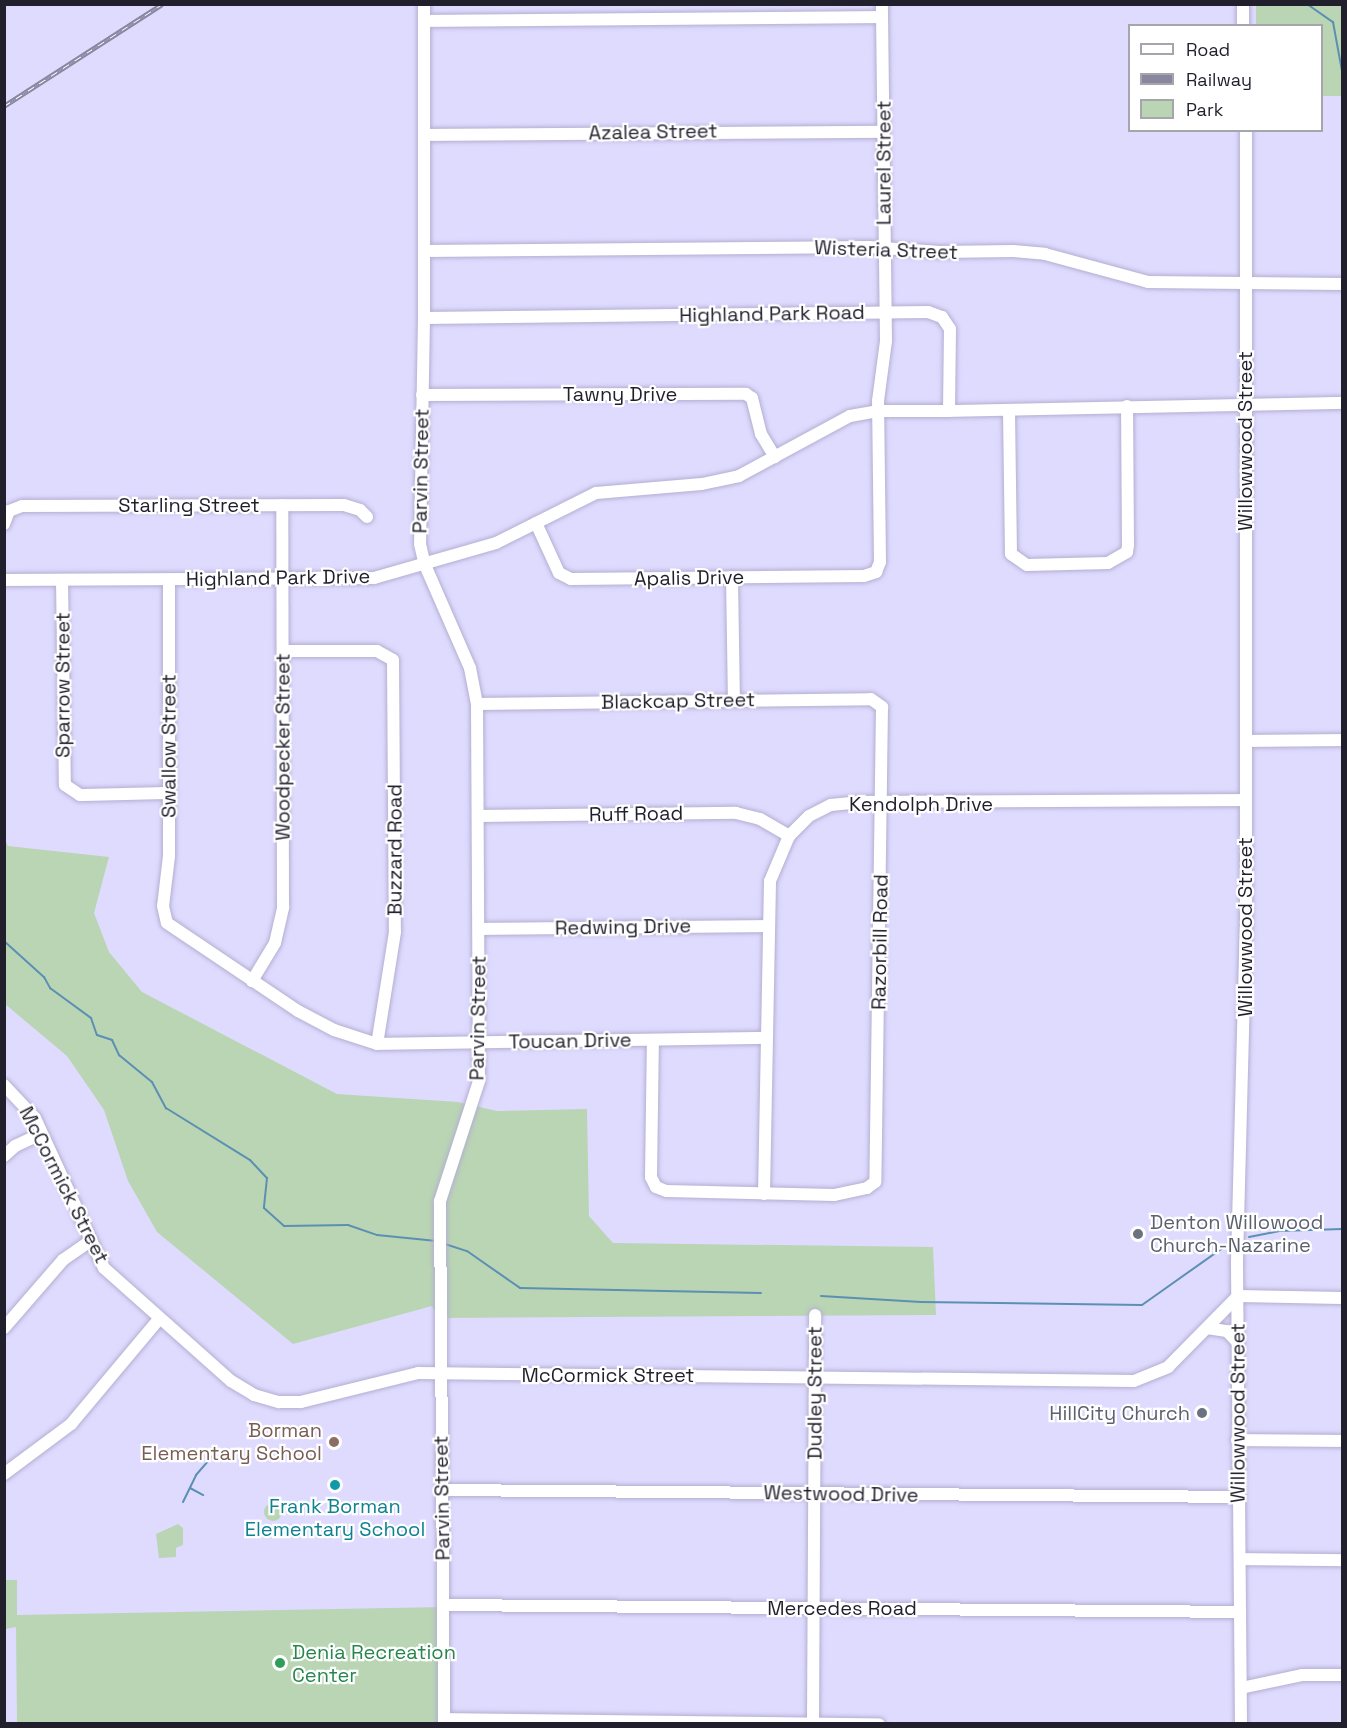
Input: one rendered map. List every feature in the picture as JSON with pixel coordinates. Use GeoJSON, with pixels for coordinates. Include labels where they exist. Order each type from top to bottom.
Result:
{"type":"FeatureCollection","features":[{"type":"Feature","properties":{"kind":"street"},"geometry":{"type":"LineString","coordinates":[[424,4],[424,318]]}},
{"type":"Feature","properties":{"kind":"street"},"geometry":{"type":"LineString","coordinates":[[1243,4],[1243,24]]}},
{"type":"Feature","properties":{"kind":"street"},"geometry":{"type":"LineString","coordinates":[[424,21],[882,11]]}},
{"type":"Feature","properties":{"kind":"street","name":"Laurel Street"},"geometry":{"type":"LineString","coordinates":[[876,572],[880,562],[878,411],[886,312],[882,11]]}},
{"type":"Feature","properties":{"kind":"street","name":"Azalea Street"},"geometry":{"type":"LineString","coordinates":[[424,135],[883,132]]}},
{"type":"Feature","properties":{"kind":"street","name":"Willowwood Street"},"geometry":{"type":"LineString","coordinates":[[1241,1724],[1238,1296],[1247,741],[1246,132]]}},
{"type":"Feature","properties":{"kind":"street","name":"Wisteria Street"},"geometry":{"type":"LineString","coordinates":[[424,251],[884,248],[1013,251],[1045,254],[1148,282],[1342,284]]}},
{"type":"Feature","properties":{"kind":"street","name":"Highland Park Road"},"geometry":{"type":"LineString","coordinates":[[424,318],[928,312],[946,322],[949,411]]}},
{"type":"Feature","properties":{"kind":"street","name":"Parvin Street"},"geometry":{"type":"LineString","coordinates":[[424,318],[419,526],[425,565],[470,668],[477,704],[479,1081],[440,1202],[444,1721]]}},
{"type":"Feature","properties":{"kind":"street","name":"Tawny Drive"},"geometry":{"type":"LineString","coordinates":[[422,395],[746,394],[752,398],[761,434],[775,458]]}},
{"type":"Feature","properties":{"kind":"street"},"geometry":{"type":"LineString","coordinates":[[949,411],[1009,411],[1020,407],[1342,403]]}},
{"type":"Feature","properties":{"kind":"street"},"geometry":{"type":"LineString","coordinates":[[1009,411],[1011,554],[1028,565],[1108,563],[1127,552],[1128,545],[1127,406]]}},
{"type":"Feature","properties":{"kind":"street","name":"Highland Park Drive"},"geometry":{"type":"LineString","coordinates":[[4,580],[374,578],[496,543],[596,492],[721,481],[775,458],[842,419],[878,411],[949,411]]}},
{"type":"Feature","properties":{"kind":"street","name":"Woodpecker Street"},"geometry":{"type":"LineString","coordinates":[[252,981],[275,943],[283,907],[282,505]]}},
{"type":"Feature","properties":{"kind":"street","name":"Starling Street"},"geometry":{"type":"LineString","coordinates":[[4,524],[9,511],[22,506],[344,505],[360,510],[367,517]]}},
{"type":"Feature","properties":{"kind":"street","name":"Apalis Drive"},"geometry":{"type":"LineString","coordinates":[[536,523],[556,569],[565,579],[864,576],[876,572]]}},
{"type":"Feature","properties":{"kind":"street"},"geometry":{"type":"LineString","coordinates":[[732,577],[734,701]]}},
{"type":"Feature","properties":{"kind":"street","name":"Sparrow Street"},"geometry":{"type":"LineString","coordinates":[[62,580],[63,778],[68,789],[80,795],[170,793]]}},
{"type":"Feature","properties":{"kind":"street","name":"Swallow Street"},"geometry":{"type":"LineString","coordinates":[[163,912],[169,856],[169,580]]}},
{"type":"Feature","properties":{"kind":"street","name":"Buzzard Road"},"geometry":{"type":"LineString","coordinates":[[283,651],[377,651],[390,656],[394,666],[396,921],[377,1044]]}},
{"type":"Feature","properties":{"kind":"street","name":"Blackcap Street"},"geometry":{"type":"LineString","coordinates":[[477,704],[871,699],[880,702]]}},
{"type":"Feature","properties":{"kind":"street","name":"Razorbill Road"},"geometry":{"type":"LineString","coordinates":[[764,1194],[834,1195],[867,1188],[875,1182],[883,712],[880,702]]}},
{"type":"Feature","properties":{"kind":"street"},"geometry":{"type":"LineString","coordinates":[[1247,741],[1342,740]]}},
{"type":"Feature","properties":{"kind":"street","name":"Kendolph Drive"},"geometry":{"type":"LineString","coordinates":[[764,1194],[767,926],[771,874],[789,836],[809,816],[831,805],[882,802],[1246,800]]}},
{"type":"Feature","properties":{"kind":"street","name":"Ruff Road"},"geometry":{"type":"LineString","coordinates":[[478,816],[729,813],[760,819],[789,836]]}},
{"type":"Feature","properties":{"kind":"street","name":"Toucan Drive"},"geometry":{"type":"LineString","coordinates":[[163,912],[168,923],[252,981],[334,1030],[377,1044],[766,1038]]}},
{"type":"Feature","properties":{"kind":"street","name":"Redwing Drive"},"geometry":{"type":"LineString","coordinates":[[479,929],[767,926]]}},
{"type":"Feature","properties":{"kind":"street"},"geometry":{"type":"LineString","coordinates":[[652,1040],[651,1177],[656,1187],[666,1191],[764,1194]]}},
{"type":"Feature","properties":{"kind":"street","name":"McCormick Street"},"geometry":{"type":"LineString","coordinates":[[4,1085],[29,1109],[104,1268],[231,1382],[273,1401],[302,1402],[398,1375],[441,1374],[1134,1381],[1168,1367],[1238,1296]]}},
{"type":"Feature","properties":{"kind":"street"},"geometry":{"type":"LineString","coordinates":[[4,1156],[15,1146],[41,1134]]}},
{"type":"Feature","properties":{"kind":"street"},"geometry":{"type":"LineString","coordinates":[[4,1328],[63,1260],[90,1241]]}},
{"type":"Feature","properties":{"kind":"street"},"geometry":{"type":"LineString","coordinates":[[1238,1296],[1342,1298]]}},
{"type":"Feature","properties":{"kind":"street","name":"Dudley Street"},"geometry":{"type":"LineString","coordinates":[[813,1723],[815,1315]]}},
{"type":"Feature","properties":{"kind":"street"},"geometry":{"type":"LineString","coordinates":[[4,1474],[71,1424],[159,1319]]}},
{"type":"Feature","properties":{"kind":"street"},"geometry":{"type":"LineString","coordinates":[[1208,1328],[1227,1330],[1238,1343]]}},
{"type":"Feature","properties":{"kind":"street"},"geometry":{"type":"LineString","coordinates":[[1238,1440],[1342,1441]]}},
{"type":"Feature","properties":{"kind":"street","name":"Westwood Drive"},"geometry":{"type":"LineString","coordinates":[[443,1490],[1238,1497]]}},
{"type":"Feature","properties":{"kind":"street"},"geometry":{"type":"LineString","coordinates":[[1239,1559],[1342,1560]]}},
{"type":"Feature","properties":{"kind":"street","name":"Mercedes Road"},"geometry":{"type":"LineString","coordinates":[[444,1605],[1240,1612]]}},
{"type":"Feature","properties":{"kind":"street"},"geometry":{"type":"LineString","coordinates":[[1241,1688],[1302,1675],[1342,1675]]}},
{"type":"Feature","properties":{"kind":"street"},"geometry":{"type":"LineString","coordinates":[[444,1721],[879,1724]]}},
{"type":"Feature","properties":{"kind":"green space"},"geometry":{"type":"Polygon","coordinates":[[[1256,5],[1342,5],[1342,96],[1323,96],[1323,24],[1256,24],[1256,5]]]}},
{"type":"Feature","properties":{"kind":"green space"},"geometry":{"type":"Polygon","coordinates":[[[4,837],[8,846],[109,857],[94,913],[109,952],[142,992],[337,1094],[458,1102],[497,1111],[587,1109],[589,1216],[613,1243],[933,1247],[936,1315],[438,1318],[432,1306],[293,1344],[157,1232],[128,1181],[104,1110],[67,1056],[5,1004],[4,837]]]}},
{"type":"Feature","properties":{"kind":"green space"},"geometry":{"type":"Polygon","coordinates":[[[269,1503],[277,1503],[282,1508],[280,1519],[269,1521],[264,1516],[264,1508],[269,1503]]]}},
{"type":"Feature","properties":{"kind":"green space"},"geometry":{"type":"Polygon","coordinates":[[[178,1524],[183,1528],[183,1545],[176,1548],[176,1557],[159,1558],[156,1534],[178,1524]]]}},
{"type":"Feature","properties":{"kind":"green space"},"geometry":{"type":"Polygon","coordinates":[[[5,1580],[17,1580],[17,1615],[444,1607],[444,1723],[17,1723],[16,1627],[5,1629],[5,1580]]]}},
{"type":"Feature","properties":{"kind":"waterway"},"geometry":{"type":"LineString","coordinates":[[1307,4],[1333,22],[1342,71]]}},
{"type":"Feature","properties":{"kind":"waterway"},"geometry":{"type":"LineString","coordinates":[[4,941],[44,977],[50,988],[91,1018],[97,1035],[112,1040],[119,1055],[152,1082],[166,1108],[250,1160],[267,1178],[264,1208],[284,1226],[348,1225],[377,1235],[437,1241]]}},
{"type":"Feature","properties":{"kind":"waterway"},"geometry":{"type":"LineString","coordinates":[[1249,1237],[1279,1231],[1342,1229]]}},
{"type":"Feature","properties":{"kind":"waterway"},"geometry":{"type":"LineString","coordinates":[[445,1244],[467,1251],[520,1288],[761,1293]]}},
{"type":"Feature","properties":{"kind":"waterway"},"geometry":{"type":"LineString","coordinates":[[821,1296],[921,1302],[1142,1305],[1228,1244]]}},
{"type":"Feature","properties":{"kind":"waterway"},"geometry":{"type":"LineString","coordinates":[[183,1502],[196,1475],[214,1454]]}},
{"type":"Feature","properties":{"kind":"waterway"},"geometry":{"type":"LineString","coordinates":[[190,1488],[203,1495]]}},
{"type":"Feature","properties":{"kind":"railway"},"geometry":{"type":"LineString","coordinates":[[4,106],[162,4]]}},
{"type":"Feature","properties":{"kind":"place","name":"Denton Willowood Church-Nazarine"},"geometry":{"type":"Point","coordinates":[1138,1234]}},
{"type":"Feature","properties":{"kind":"place","name":"HillCity Church"},"geometry":{"type":"Point","coordinates":[1202,1413]}},
{"type":"Feature","properties":{"kind":"place","name":"Borman Elementary School"},"geometry":{"type":"Point","coordinates":[334,1442]}},
{"type":"Feature","properties":{"kind":"place","name":"Frank Borman Elementary School"},"geometry":{"type":"Point","coordinates":[335,1485]}},
{"type":"Feature","properties":{"kind":"place","name":"Denia Recreation Center"},"geometry":{"type":"Point","coordinates":[280,1663]}}]}
